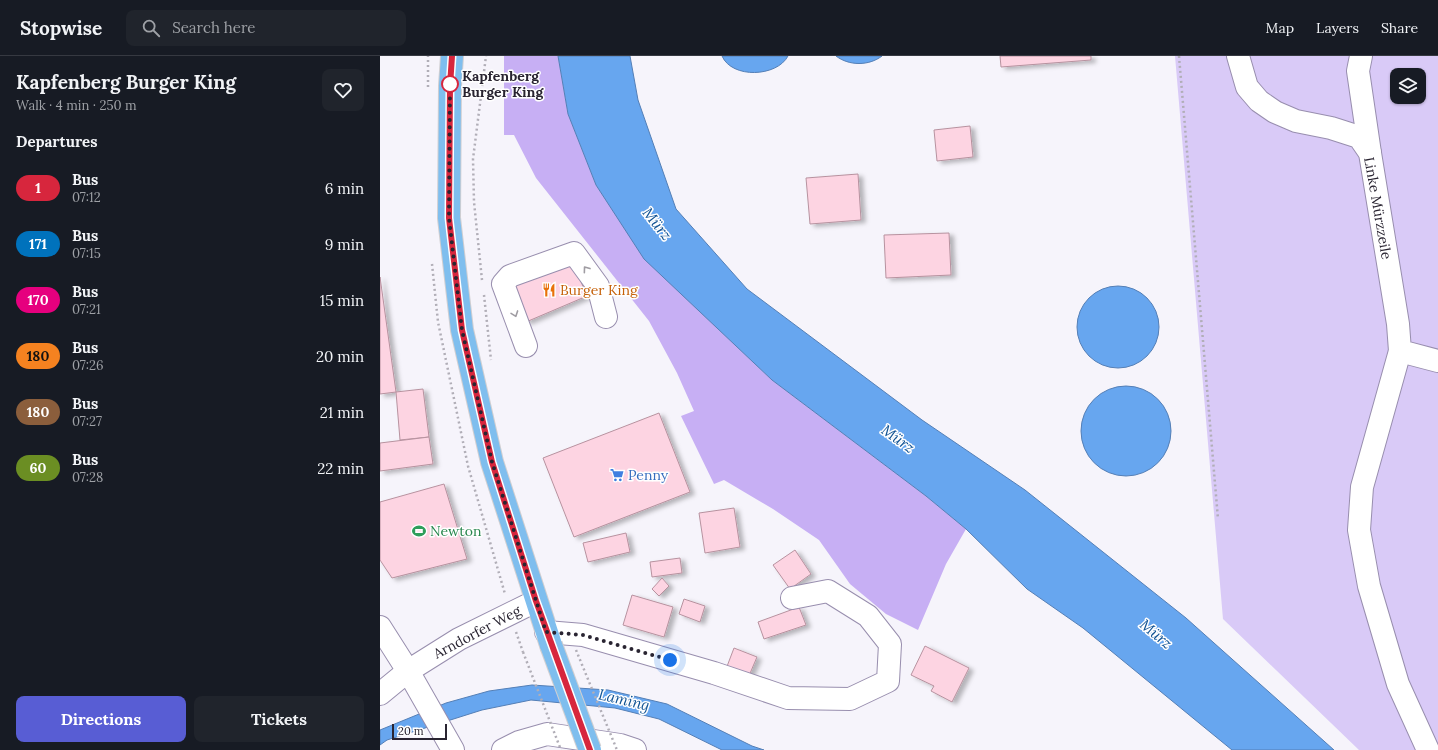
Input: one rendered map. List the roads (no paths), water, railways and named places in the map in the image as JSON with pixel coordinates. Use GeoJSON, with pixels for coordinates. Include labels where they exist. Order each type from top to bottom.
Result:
{"type":"FeatureCollection","features":[{"type":"Feature","properties":{"kind":"main road"},"geometry":{"type":"LineString","coordinates":[[452,56],[450,86],[449,218],[462,330],[492,462],[548,638],[590,750]]}},
{"type":"Feature","properties":{"kind":"street","name":"Linke Mürzzeile"},"geometry":{"type":"LineString","coordinates":[[1238,56],[1247,87],[1259,101],[1275,112],[1296,121],[1331,128],[1359,137],[1370,153],[1398,324],[1400,351],[1362,487],[1359,530],[1369,586],[1398,684],[1428,750]]}},
{"type":"Feature","properties":{"kind":"street"},"geometry":{"type":"LineString","coordinates":[[1361,56],[1358,71],[1370,153]]}},
{"type":"Feature","properties":{"kind":"street"},"geometry":{"type":"LineString","coordinates":[[526,346],[504,284],[510,276],[574,254],[598,286],[606,317]]}},
{"type":"Feature","properties":{"kind":"street"},"geometry":{"type":"LineString","coordinates":[[1400,351],[1438,361]]}},
{"type":"Feature","properties":{"kind":"street"},"geometry":{"type":"LineString","coordinates":[[548,638],[573,641],[583,635],[714,673],[788,698],[850,699],[888,681],[890,644],[868,616],[828,591],[792,598]]}},
{"type":"Feature","properties":{"kind":"street","name":"Arndorfer Weg"},"geometry":{"type":"LineString","coordinates":[[380,694],[408,671],[459,639],[536,601]]}},
{"type":"Feature","properties":{"kind":"street"},"geometry":{"type":"LineString","coordinates":[[380,627],[408,671],[453,750]]}},
{"type":"Feature","properties":{"kind":"street"},"geometry":{"type":"LineString","coordinates":[[503,750],[519,742],[547,734],[620,746],[635,750]]}},
{"type":"Feature","properties":{"kind":"water","name":"Mürz"},"geometry":{"type":"Polygon","coordinates":[[[558,56],[630,56],[638,100],[676,209],[747,289],[922,420],[1025,490],[1186,618],[1334,750],[1232,750],[1083,628],[1027,589],[966,529],[926,496],[772,380],[644,259],[596,185],[568,114],[558,56]]]}},
{"type":"Feature","properties":{"kind":"water"},"geometry":{"type":"Polygon","coordinates":[[[722,56],[788,56],[782,63],[774,68],[765,71],[744,72],[735,69],[727,63],[722,56]]]}},
{"type":"Feature","properties":{"kind":"water"},"geometry":{"type":"Polygon","coordinates":[[[836,56],[882,56],[871,62],[859,64],[847,62],[836,56]]]}},
{"type":"Feature","properties":{"kind":"water"},"geometry":{"type":"Polygon","coordinates":[[[1110,286],[1126,286],[1141,293],[1152,304],[1159,319],[1159,335],[1156,343],[1147,356],[1134,365],[1126,368],[1110,368],[1095,361],[1084,350],[1077,335],[1077,319],[1084,304],[1095,293],[1110,286]]]}},
{"type":"Feature","properties":{"kind":"water"},"geometry":{"type":"Polygon","coordinates":[[[1126,386],[1143,389],[1158,399],[1168,414],[1171,431],[1168,448],[1158,463],[1143,473],[1126,476],[1109,473],[1094,463],[1084,448],[1081,431],[1084,414],[1094,399],[1109,389],[1126,386]]]}},
{"type":"Feature","properties":{"kind":"water","name":"Laming"},"geometry":{"type":"Polygon","coordinates":[[[532,685],[608,690],[667,704],[752,746],[764,750],[722,750],[659,719],[615,708],[531,700],[482,710],[387,740],[380,745],[380,730],[446,703],[489,691],[532,685]]]}},
{"type":"Feature","properties":{"kind":"place","name":"Kapfenberg Burger King"},"geometry":{"type":"Point","coordinates":[450,84]}},
{"type":"Feature","properties":{"kind":"place","name":"Burger King"},"geometry":{"type":"Point","coordinates":[549,290]}},
{"type":"Feature","properties":{"kind":"place","name":"Penny"},"geometry":{"type":"Point","coordinates":[617,475]}},
{"type":"Feature","properties":{"kind":"place","name":"Newton"},"geometry":{"type":"Point","coordinates":[419,531]}}]}
